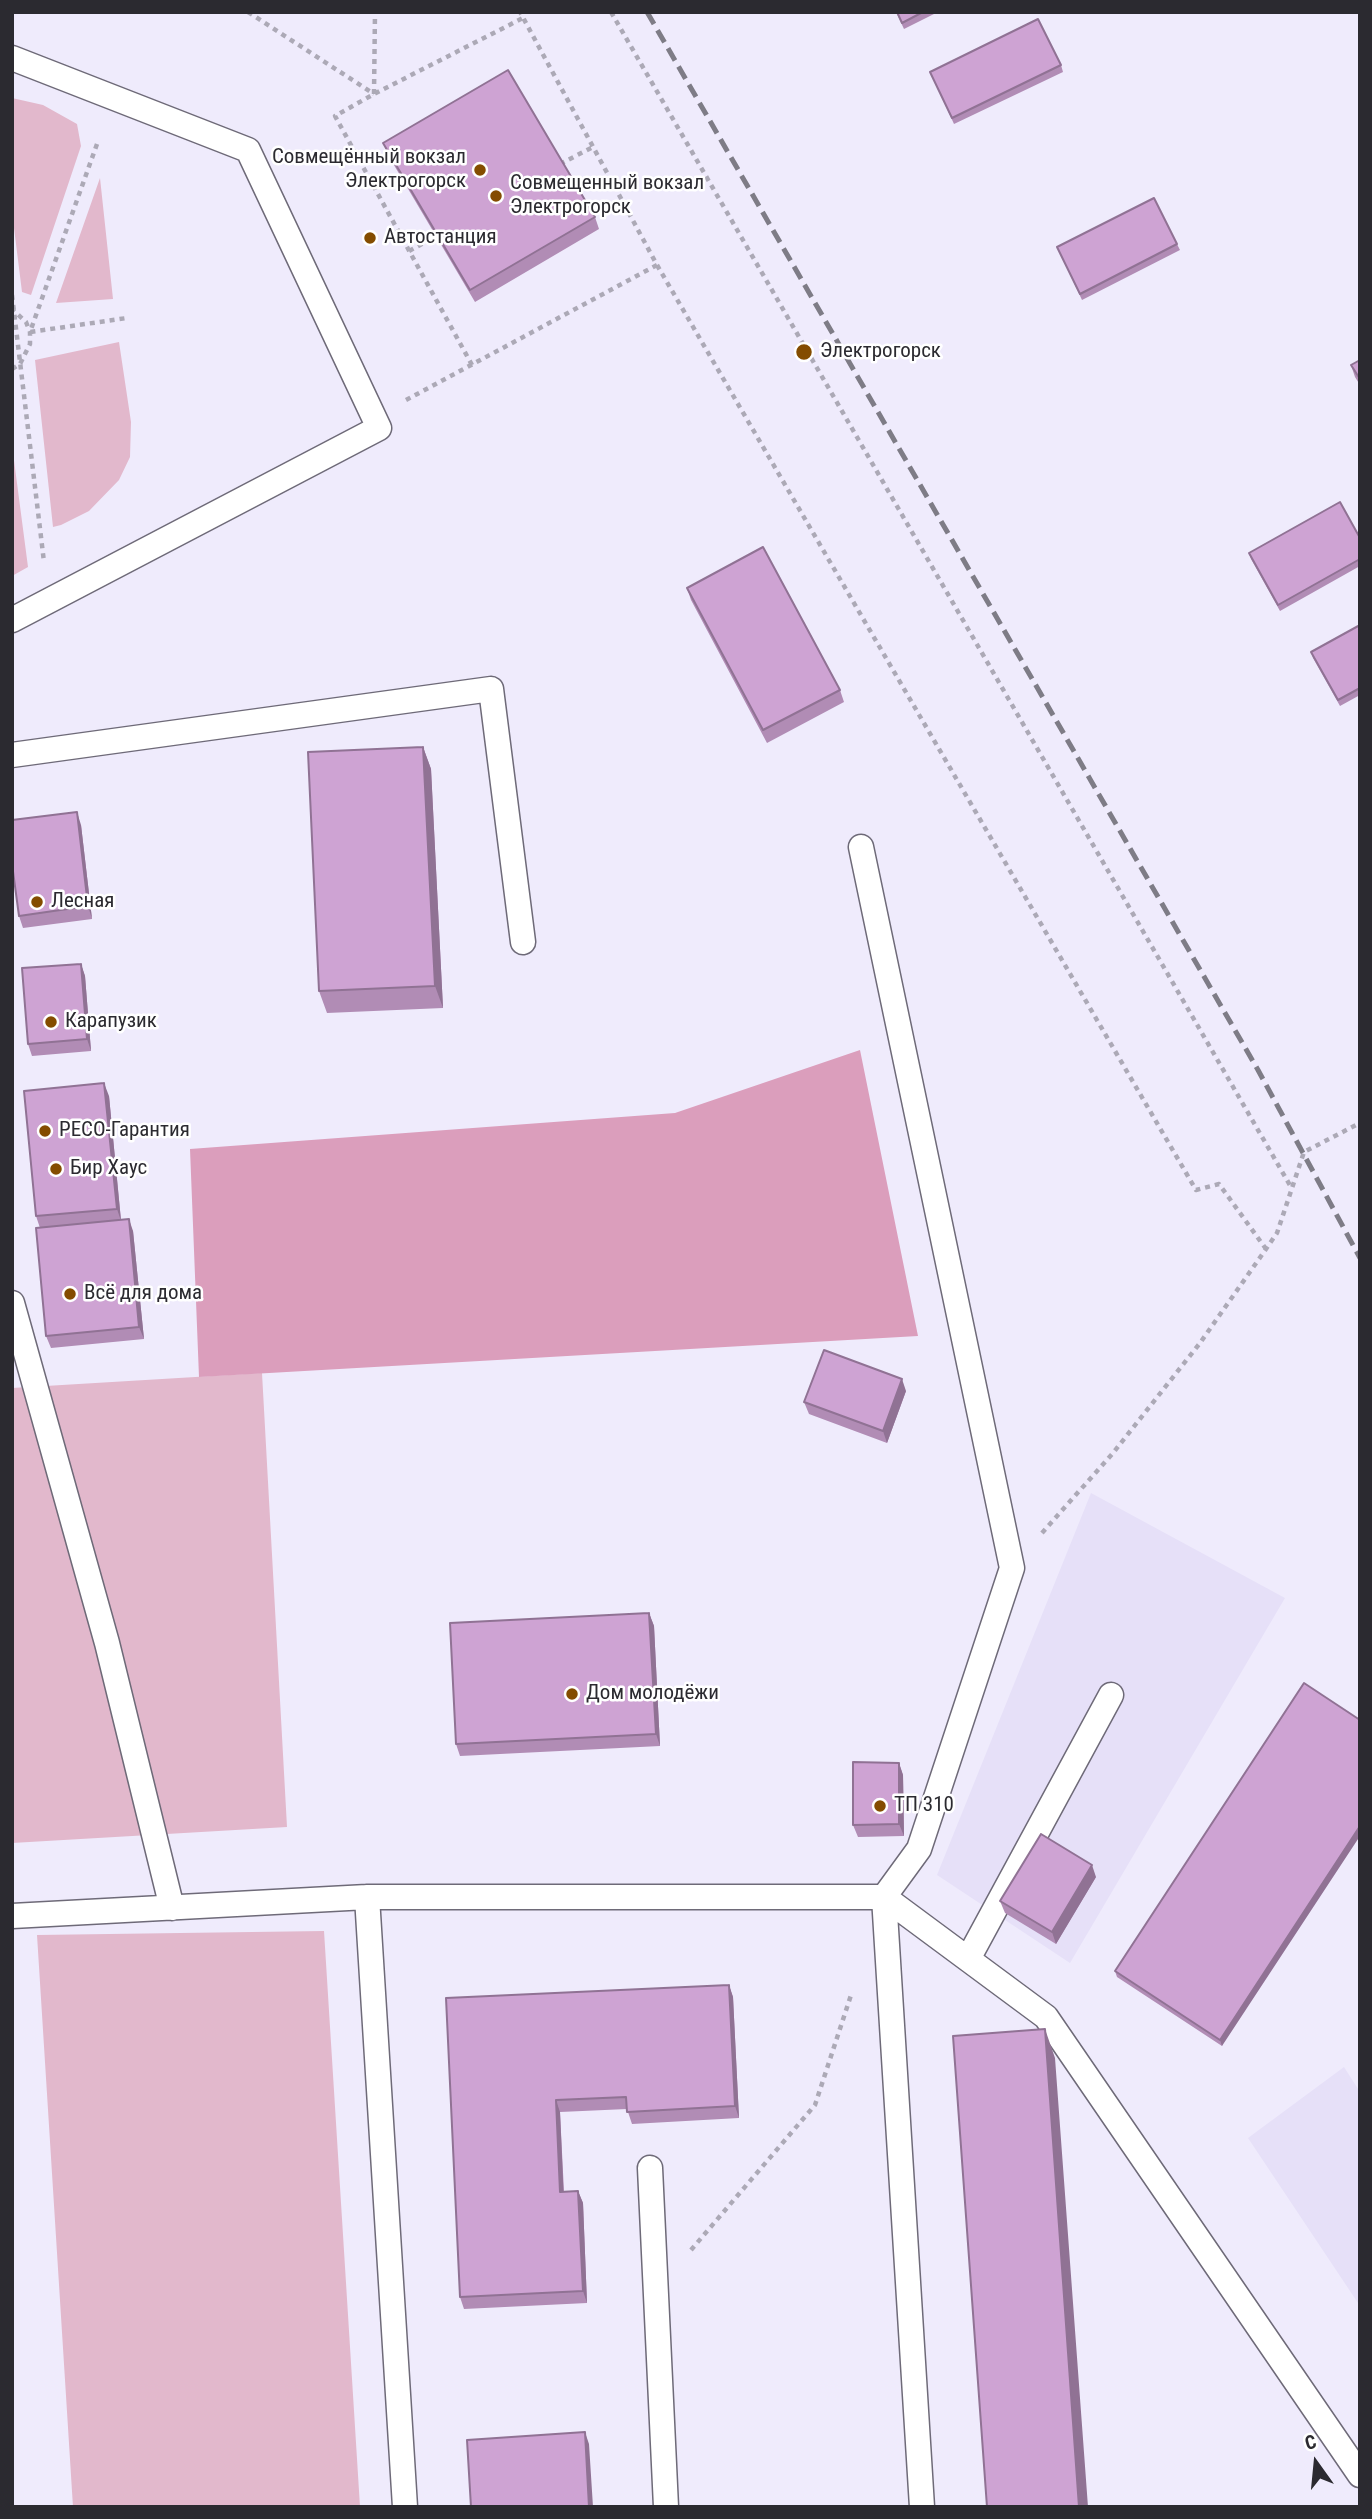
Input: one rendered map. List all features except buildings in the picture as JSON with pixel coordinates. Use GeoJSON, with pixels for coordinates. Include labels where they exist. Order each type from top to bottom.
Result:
{"type":"FeatureCollection","features":[{"type":"Feature","properties":{"kind":"lane"},"geometry":{"type":"LineString","coordinates":[[12,58],[248,150],[379,428],[12,620]]}},
{"type":"Feature","properties":{"kind":"lane"},"geometry":{"type":"LineString","coordinates":[[12,755],[491,690],[523,942]]}},
{"type":"Feature","properties":{"kind":"lane"},"geometry":{"type":"LineString","coordinates":[[861,847],[1012,1568],[919,1849],[884,1897],[922,2507]]}},
{"type":"Feature","properties":{"kind":"lane"},"geometry":{"type":"LineString","coordinates":[[12,1303],[107,1643],[172,1908]]}},
{"type":"Feature","properties":{"kind":"lane"},"geometry":{"type":"LineString","coordinates":[[968,1959],[1111,1695]]}},
{"type":"Feature","properties":{"kind":"lane"},"geometry":{"type":"LineString","coordinates":[[367,1897],[405,2507]]}},
{"type":"Feature","properties":{"kind":"lane"},"geometry":{"type":"LineString","coordinates":[[12,1916],[367,1897],[884,1897],[1046,2017],[1360,2475]]}},
{"type":"Feature","properties":{"kind":"lane"},"geometry":{"type":"LineString","coordinates":[[650,2168],[666,2507]]}},
{"type":"Feature","properties":{"kind":"path"},"geometry":{"type":"LineString","coordinates":[[248,12],[374,94]]}},
{"type":"Feature","properties":{"kind":"path"},"geometry":{"type":"LineString","coordinates":[[374,94],[375,12]]}},
{"type":"Feature","properties":{"kind":"path"},"geometry":{"type":"LineString","coordinates":[[520,12],[657,265],[1196,1190],[1219,1184],[1266,1250]]}},
{"type":"Feature","properties":{"kind":"path"},"geometry":{"type":"LineString","coordinates":[[611,12],[1292,1187]]}},
{"type":"Feature","properties":{"kind":"path"},"geometry":{"type":"LineString","coordinates":[[472,365],[335,116],[523,18]]}},
{"type":"Feature","properties":{"kind":"path"},"geometry":{"type":"LineString","coordinates":[[12,369],[20,364],[30,344],[30,332],[97,144]]}},
{"type":"Feature","properties":{"kind":"path"},"geometry":{"type":"LineString","coordinates":[[561,164],[593,147]]}},
{"type":"Feature","properties":{"kind":"path"},"geometry":{"type":"LineString","coordinates":[[409,251],[435,237]]}},
{"type":"Feature","properties":{"kind":"path"},"geometry":{"type":"LineString","coordinates":[[374,417],[657,265]]}},
{"type":"Feature","properties":{"kind":"path"},"geometry":{"type":"LineString","coordinates":[[12,295],[48,601]]}},
{"type":"Feature","properties":{"kind":"path"},"geometry":{"type":"LineString","coordinates":[[13,310],[26,322],[30,332]]}},
{"type":"Feature","properties":{"kind":"path"},"geometry":{"type":"LineString","coordinates":[[30,332],[127,318]]}},
{"type":"Feature","properties":{"kind":"path"},"geometry":{"type":"LineString","coordinates":[[1012,1568],[1122,1442],[1200,1343],[1266,1250],[1277,1233],[1304,1152],[1360,1123]]}},
{"type":"Feature","properties":{"kind":"path"},"geometry":{"type":"LineString","coordinates":[[656,2291],[815,2105],[854,1988]]}},
{"type":"Feature","properties":{"kind":"shaded area"},"geometry":{"type":"Polygon","coordinates":[[[12,98],[43,105],[77,124],[81,146],[31,295],[22,292],[12,212],[12,98]]]}},
{"type":"Feature","properties":{"kind":"shaded area"},"geometry":{"type":"Polygon","coordinates":[[[100,178],[113,299],[56,303],[100,178]]]}},
{"type":"Feature","properties":{"kind":"shaded area"},"geometry":{"type":"Polygon","coordinates":[[[119,342],[131,422],[130,457],[119,480],[89,511],[53,527],[35,360],[119,342]]]}},
{"type":"Feature","properties":{"kind":"shaded area"},"geometry":{"type":"Polygon","coordinates":[[[12,445],[28,567],[12,576],[12,445]]]}},
{"type":"Feature","properties":{"kind":"shaded area"},"geometry":{"type":"Polygon","coordinates":[[[860,1050],[918,1336],[199,1377],[190,1149],[675,1113],[860,1050]]]}},
{"type":"Feature","properties":{"kind":"shaded area"},"geometry":{"type":"Polygon","coordinates":[[[262,1373],[287,1827],[12,1843],[12,1388],[262,1373]]]}},
{"type":"Feature","properties":{"kind":"shaded area"},"geometry":{"type":"Polygon","coordinates":[[[1091,1493],[1285,1598],[1070,1963],[937,1875],[1091,1493]]]}},
{"type":"Feature","properties":{"kind":"shaded area"},"geometry":{"type":"Polygon","coordinates":[[[324,1931],[360,2507],[73,2507],[37,1935],[324,1931]]]}},
{"type":"Feature","properties":{"kind":"shaded area"},"geometry":{"type":"Polygon","coordinates":[[[1344,2067],[1360,2092],[1360,2306],[1248,2138],[1344,2067]]]}},
{"type":"Feature","properties":{"kind":"railway"},"geometry":{"type":"LineString","coordinates":[[647,12],[1258,1070],[1360,1258]]}},
{"type":"Feature","properties":{"kind":"place","name":"Совмещённый вокзал Электрогорск"},"geometry":{"type":"Point","coordinates":[480,170]}},
{"type":"Feature","properties":{"kind":"place","name":"Совмещенный вокзал Электрогорск"},"geometry":{"type":"Point","coordinates":[496,196]}},
{"type":"Feature","properties":{"kind":"place","name":"Автостанция"},"geometry":{"type":"Point","coordinates":[370,238]}},
{"type":"Feature","properties":{"kind":"place","name":"Электрогорск"},"geometry":{"type":"Point","coordinates":[804,352]}},
{"type":"Feature","properties":{"kind":"place","name":"Лесная"},"geometry":{"type":"Point","coordinates":[37,902]}},
{"type":"Feature","properties":{"kind":"place","name":"Карапузик"},"geometry":{"type":"Point","coordinates":[51,1022]}},
{"type":"Feature","properties":{"kind":"place","name":"РЕСО-Гарантия"},"geometry":{"type":"Point","coordinates":[45,1131]}},
{"type":"Feature","properties":{"kind":"place","name":"Бир Хаус"},"geometry":{"type":"Point","coordinates":[56,1169]}},
{"type":"Feature","properties":{"kind":"place","name":"Всё для дома"},"geometry":{"type":"Point","coordinates":[70,1294]}},
{"type":"Feature","properties":{"kind":"place","name":"Дом молодёжи"},"geometry":{"type":"Point","coordinates":[572,1694]}},
{"type":"Feature","properties":{"kind":"place","name":"ТП 310"},"geometry":{"type":"Point","coordinates":[880,1806]}}]}
